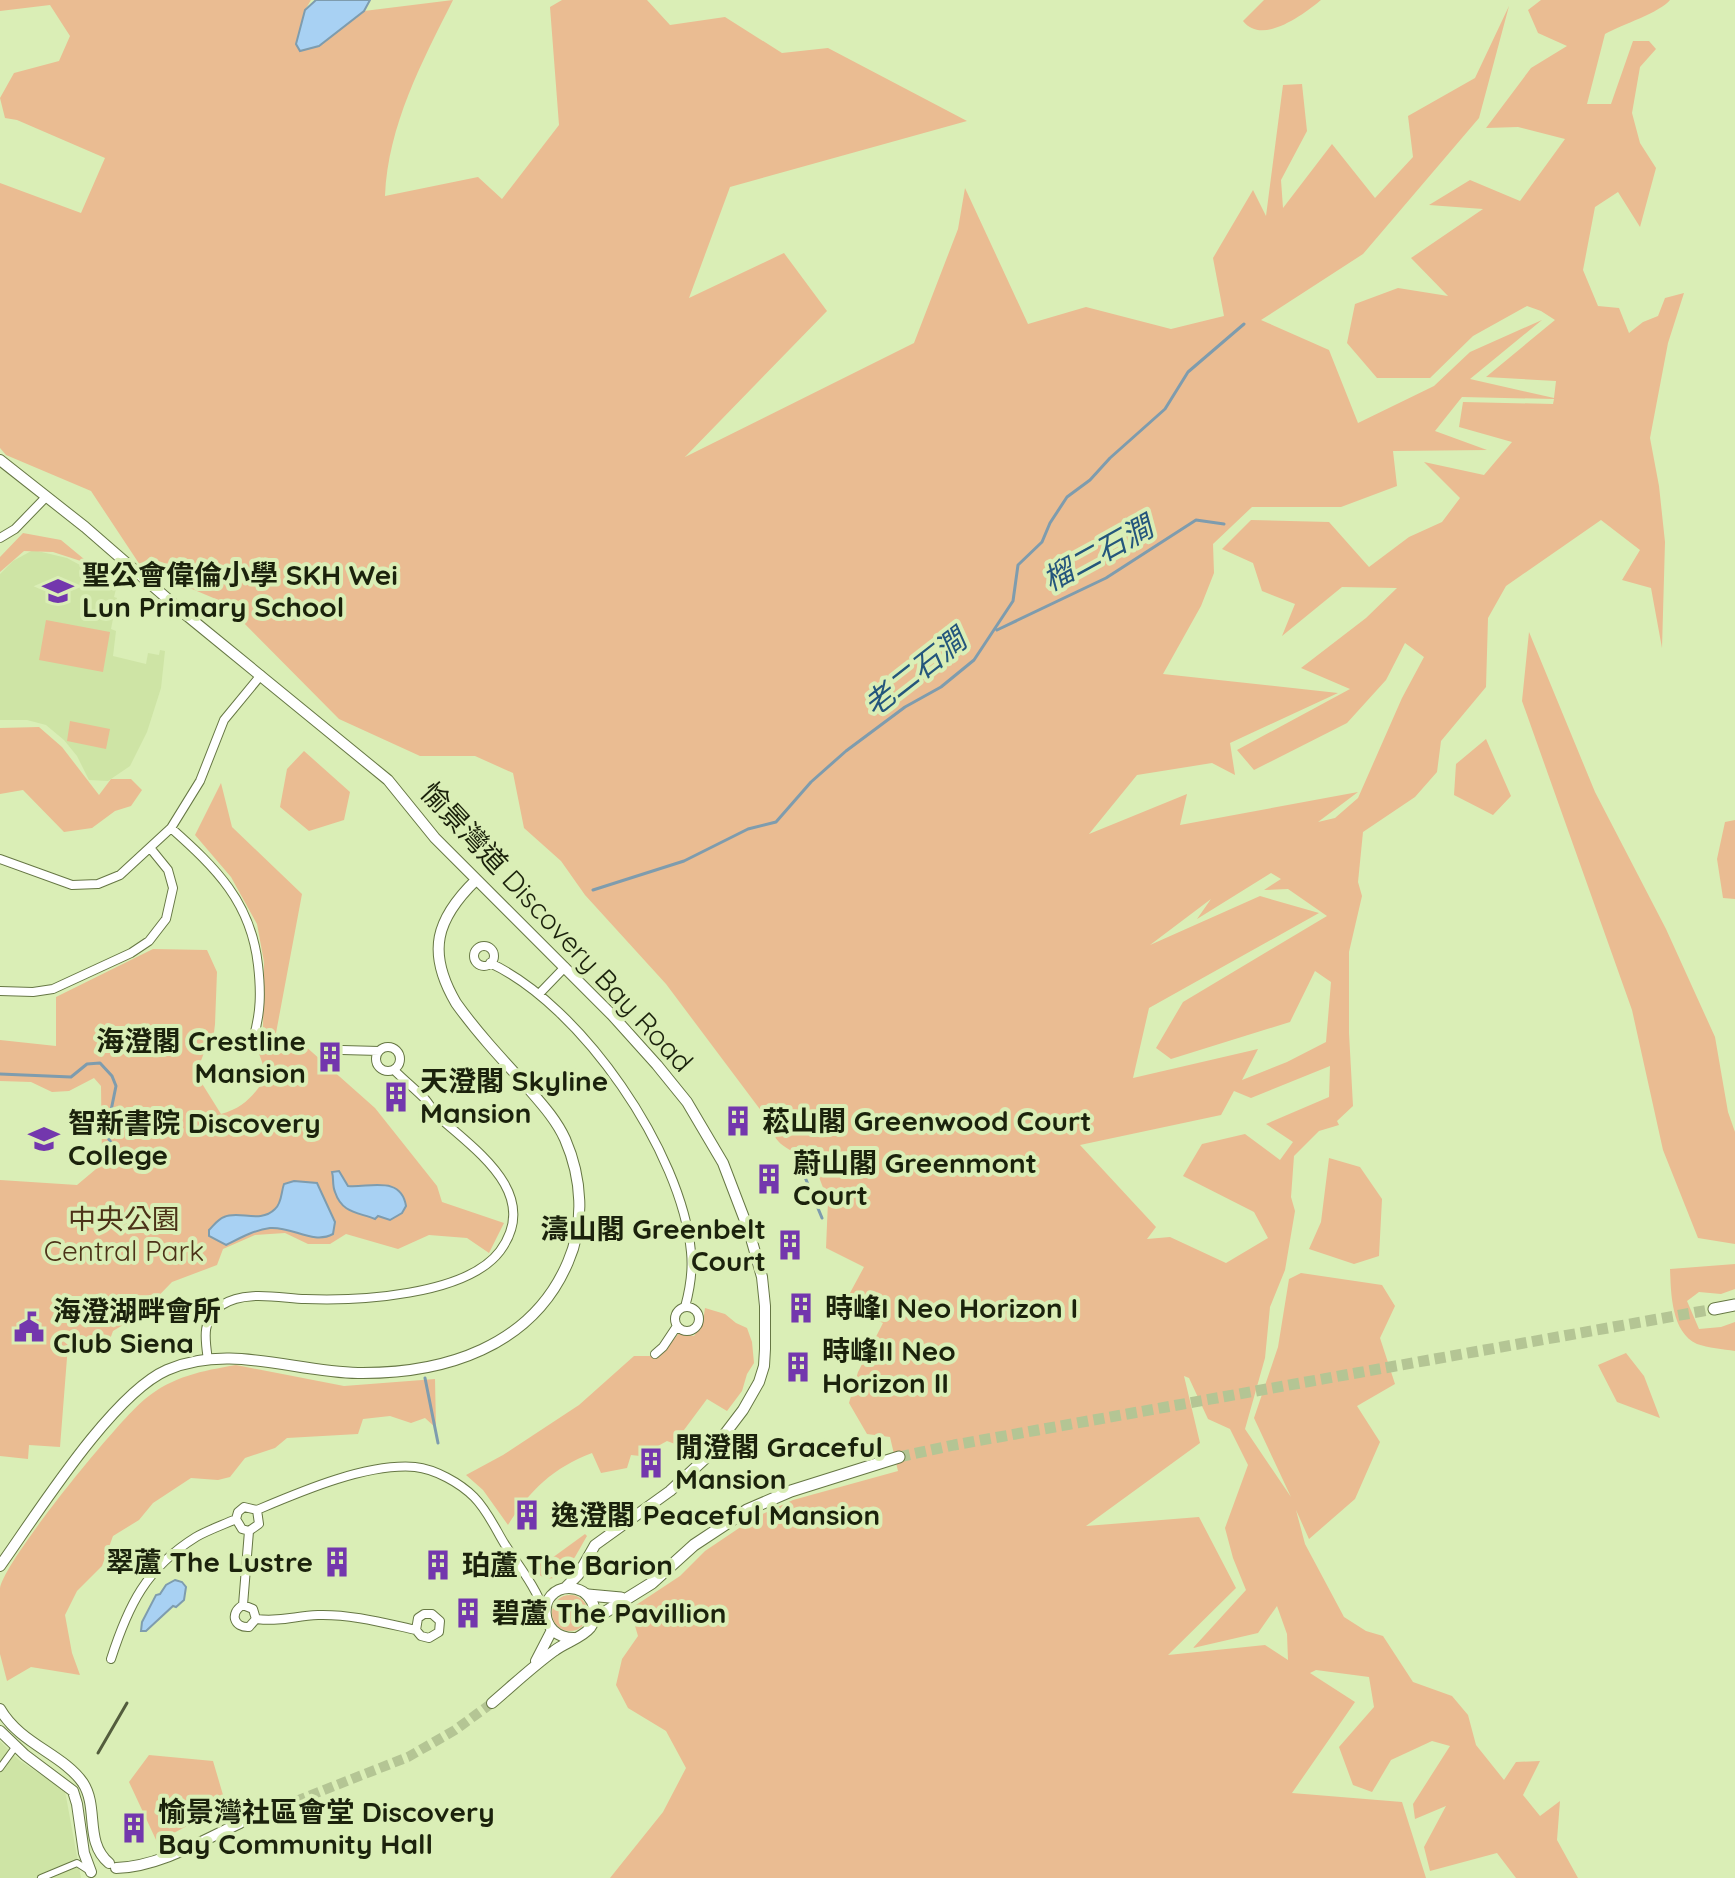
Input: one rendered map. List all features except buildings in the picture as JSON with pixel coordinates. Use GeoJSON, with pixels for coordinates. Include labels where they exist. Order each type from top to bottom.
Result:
{"type":"FeatureCollection","features":[{"type":"Feature","properties":{"kind":"main road"},"geometry":{"type":"LineString","coordinates":[[1714,1309],[1735,1305]]}},
{"type":"Feature","properties":{"kind":"main road"},"geometry":{"type":"LineString","coordinates":[[594,1619],[652,1583],[694,1545],[747,1510],[791,1491],[899,1457]]}},
{"type":"Feature","properties":{"kind":"main road"},"geometry":{"type":"LineString","coordinates":[[586,1594],[626,1598]]}},
{"type":"Feature","properties":{"kind":"street","name":"愉景灣道 Discovery Bay Road"},"geometry":{"type":"LineString","coordinates":[[0,460],[388,780],[421,822],[657,1065],[687,1102],[736,1192],[762,1277],[764,1366],[759,1382],[743,1410],[691,1474],[605,1536],[595,1545],[583,1567],[562,1589]]}},
{"type":"Feature","properties":{"kind":"street"},"geometry":{"type":"LineString","coordinates":[[0,538],[15,529],[46,497]]}},
{"type":"Feature","properties":{"kind":"street"},"geometry":{"type":"LineString","coordinates":[[0,859],[64,883],[89,885],[120,875],[171,828],[200,781],[224,720],[261,675]]}},
{"type":"Feature","properties":{"kind":"street"},"geometry":{"type":"LineString","coordinates":[[171,828],[208,861],[236,897],[250,923],[261,988],[261,1004],[253,1039]]}},
{"type":"Feature","properties":{"kind":"street"},"geometry":{"type":"LineString","coordinates":[[0,991],[53,989],[131,953],[149,941],[166,919],[173,895],[168,870],[151,849]]}},
{"type":"Feature","properties":{"kind":"street"},"geometry":{"type":"LineString","coordinates":[[0,1566],[74,1464],[128,1398],[150,1379],[168,1370],[188,1362],[249,1359],[357,1373],[433,1366],[478,1352],[509,1336],[536,1314],[556,1285],[576,1242],[579,1197],[575,1167],[565,1139],[547,1110],[456,1003],[446,986],[439,962],[441,931],[451,906],[476,880]]}},
{"type":"Feature","properties":{"kind":"street"},"geometry":{"type":"LineString","coordinates":[[490,963],[539,994],[578,1031],[612,1073],[656,1147],[678,1200],[688,1235],[691,1271],[685,1307],[676,1314],[677,1326],[655,1354]]}},
{"type":"Feature","properties":{"kind":"street"},"geometry":{"type":"LineString","coordinates":[[539,994],[565,967]]}},
{"type":"Feature","properties":{"kind":"street"},"geometry":{"type":"LineString","coordinates":[[342,1050],[379,1051],[390,1046],[397,1050],[400,1061],[394,1070],[379,1068],[376,1057],[379,1051]]}},
{"type":"Feature","properties":{"kind":"street"},"geometry":{"type":"LineString","coordinates":[[208,1360],[204,1337],[207,1323],[214,1312],[231,1301],[259,1297],[343,1300],[414,1292],[479,1269],[501,1250],[513,1214],[512,1202],[501,1178],[477,1148],[441,1119],[394,1070]]}},
{"type":"Feature","properties":{"kind":"street"},"geometry":{"type":"LineString","coordinates":[[677,1326],[688,1331],[697,1325],[699,1317],[696,1311],[685,1307]]}},
{"type":"Feature","properties":{"kind":"street"},"geometry":{"type":"LineString","coordinates":[[249,1531],[242,1529],[236,1519],[244,1507],[257,1510],[351,1476],[394,1468],[431,1470],[475,1497],[534,1590],[552,1630],[574,1638]]}},
{"type":"Feature","properties":{"kind":"street"},"geometry":{"type":"LineString","coordinates":[[249,1531],[259,1524],[257,1510]]}},
{"type":"Feature","properties":{"kind":"street"},"geometry":{"type":"LineString","coordinates":[[111,1659],[123,1622],[139,1589],[161,1565],[196,1537],[236,1519]]}},
{"type":"Feature","properties":{"kind":"street"},"geometry":{"type":"LineString","coordinates":[[249,1531],[243,1605],[235,1613],[236,1623],[242,1627],[249,1627],[256,1619]]}},
{"type":"Feature","properties":{"kind":"street"},"geometry":{"type":"LineString","coordinates":[[492,1703],[574,1638],[587,1632],[594,1619],[594,1605],[586,1594],[583,1567]]}},
{"type":"Feature","properties":{"kind":"street"},"geometry":{"type":"LineString","coordinates":[[534,1590],[562,1589],[586,1594]]}},
{"type":"Feature","properties":{"kind":"street"},"geometry":{"type":"LineString","coordinates":[[545,1616],[549,1600],[562,1589]]}},
{"type":"Feature","properties":{"kind":"street"},"geometry":{"type":"LineString","coordinates":[[243,1605],[253,1609],[256,1619]]}},
{"type":"Feature","properties":{"kind":"street"},"geometry":{"type":"LineString","coordinates":[[256,1619],[278,1622],[317,1615],[359,1618],[416,1630]]}},
{"type":"Feature","properties":{"kind":"street"},"geometry":{"type":"LineString","coordinates":[[522,1678],[543,1650],[552,1630]]}},
{"type":"Feature","properties":{"kind":"street"},"geometry":{"type":"LineString","coordinates":[[0,1768],[11,1730],[2,1712]]}},
{"type":"Feature","properties":{"kind":"street"},"geometry":{"type":"LineString","coordinates":[[2,1712],[16,1729],[84,1784],[98,1851],[117,1872]]}},
{"type":"Feature","properties":{"kind":"street"},"geometry":{"type":"LineString","coordinates":[[8,1739],[73,1791],[90,1875]]}},
{"type":"Feature","properties":{"kind":"street"},"geometry":{"type":"LineString","coordinates":[[50,1756],[60,1769],[58,1779]]}},
{"type":"Feature","properties":{"kind":"street"},"geometry":{"type":"LineString","coordinates":[[77,1804],[78,1789],[84,1784]]}},
{"type":"Feature","properties":{"kind":"street"},"geometry":{"type":"LineString","coordinates":[[90,1875],[98,1864],[117,1872],[185,1848],[240,1823]]}},
{"type":"Feature","properties":{"kind":"street"},"geometry":{"type":"LineString","coordinates":[[41,1878],[77,1863],[90,1875]]}},
{"type":"Feature","properties":{"kind":"shaded area"},"geometry":{"type":"Polygon","coordinates":[[[33,550],[67,558],[106,579],[116,589],[111,629],[116,631],[113,656],[146,664],[148,653],[159,655],[160,650],[165,651],[161,688],[147,732],[130,766],[108,781],[89,780],[77,756],[46,725],[27,720],[0,720],[0,574],[13,561],[33,550]]]}},
{"type":"Feature","properties":{"kind":"shaded area"},"geometry":{"type":"Polygon","coordinates":[[[0,1741],[19,1760],[65,1791],[81,1878],[0,1878],[0,1741]]]}},
{"type":"Feature","properties":{"kind":"green space"},"geometry":{"type":"Polygon","coordinates":[[[0,0],[311,0],[305,10],[296,44],[319,46],[364,11],[453,0],[408,95],[393,144],[385,196],[478,177],[502,199],[559,125],[550,7],[562,0],[647,0],[670,25],[725,17],[782,53],[828,48],[967,121],[730,187],[689,298],[784,253],[827,311],[685,457],[914,343],[958,229],[965,188],[1028,324],[1086,307],[1171,329],[1224,316],[1213,258],[1253,190],[1266,216],[1283,85],[1302,84],[1307,131],[1281,180],[1283,208],[1332,144],[1375,198],[1413,157],[1408,116],[1475,78],[1509,6],[1479,118],[1363,254],[1261,320],[1329,350],[1358,423],[1434,386],[1470,352],[1542,320],[1470,379],[1554,398],[1556,381],[1486,377],[1555,320],[1541,311],[1527,306],[1473,336],[1430,378],[1377,378],[1347,343],[1355,304],[1398,288],[1448,296],[1411,258],[1483,209],[1429,205],[1470,180],[1520,201],[1565,139],[1518,127],[1486,128],[1531,68],[1567,46],[1538,33],[1528,10],[1541,0],[1670,0],[1650,14],[1605,34],[1587,104],[1611,104],[1633,41],[1649,41],[1656,49],[1640,67],[1632,113],[1640,143],[1656,168],[1640,227],[1618,192],[1595,207],[1583,270],[1598,306],[1619,308],[1629,333],[1643,322],[1658,316],[1665,298],[1684,293],[1668,343],[1650,438],[1665,542],[1662,648],[1651,588],[1622,580],[1640,550],[1601,520],[1506,586],[1488,618],[1486,687],[1441,741],[1437,772],[1415,797],[1363,832],[1358,882],[1362,896],[1349,952],[1353,1106],[1337,1121],[1339,1125],[1319,1131],[1294,1156],[1291,1197],[1295,1211],[1285,1270],[1270,1307],[1265,1358],[1245,1429],[1291,1497],[1254,1418],[1278,1347],[1289,1279],[1301,1273],[1382,1285],[1395,1306],[1380,1338],[1395,1384],[1357,1406],[1380,1442],[1355,1499],[1309,1539],[1296,1510],[1305,1544],[1344,1617],[1366,1631],[1383,1636],[1413,1682],[1452,1696],[1468,1715],[1476,1745],[1504,1780],[1516,1762],[1540,1761],[1523,1795],[1540,1816],[1560,1801],[1557,1840],[1578,1878],[1516,1878],[1497,1853],[1430,1871],[1424,1847],[1446,1806],[1415,1819],[1413,1804],[1450,1746],[1432,1741],[1391,1760],[1372,1792],[1353,1785],[1339,1747],[1374,1707],[1369,1677],[1316,1670],[1310,1673],[1355,1702],[1292,1793],[1402,1802],[1426,1878],[610,1878],[663,1812],[686,1768],[666,1731],[628,1708],[616,1685],[622,1659],[638,1636],[630,1609],[680,1576],[705,1551],[754,1518],[793,1500],[898,1471],[890,1437],[867,1434],[849,1403],[858,1372],[883,1323],[844,1304],[864,1267],[826,1248],[828,1201],[813,1161],[781,1144],[762,1112],[666,984],[585,895],[561,861],[524,828],[513,773],[475,756],[420,756],[339,719],[223,602],[142,568],[91,491],[6,455],[0,448],[0,183],[81,213],[105,158],[17,120],[5,118],[0,98],[14,73],[59,61],[70,36],[50,5],[0,11],[0,0]],[[1462,397],[1435,431],[1487,450],[1393,451],[1397,486],[1341,507],[1252,507],[1213,544],[1214,573],[1201,606],[1163,674],[1338,693],[1230,743],[1235,775],[1212,763],[1137,775],[1089,834],[1187,794],[1180,825],[1358,792],[1318,822],[1335,818],[1358,798],[1402,698],[1424,657],[1405,643],[1386,680],[1347,723],[1254,770],[1237,750],[1350,689],[1301,668],[1366,618],[1397,588],[1342,587],[1282,636],[1295,604],[1262,591],[1253,563],[1222,549],[1251,520],[1329,522],[1369,567],[1409,537],[1442,522],[1460,498],[1424,462],[1484,475],[1512,442],[1459,427],[1463,402],[1553,404],[1554,399],[1462,397]],[[1271,873],[1197,919],[1211,899],[1150,945],[1260,896],[1319,913],[1149,1008],[1133,1078],[1258,1049],[1242,1080],[1326,1042],[1331,982],[1315,971],[1290,1022],[1171,1059],[1156,1048],[1183,1002],[1327,916],[1288,889],[1264,890],[1281,879],[1271,873]],[[1330,1066],[1251,1098],[1234,1091],[1221,1115],[1080,1145],[1156,1227],[1147,1239],[1170,1237],[1226,1263],[1268,1238],[1254,1212],[1183,1176],[1202,1144],[1245,1134],[1280,1160],[1293,1142],[1266,1124],[1329,1097],[1330,1066]],[[1184,1376],[1200,1443],[1086,1526],[1199,1517],[1236,1588],[1168,1655],[1265,1645],[1288,1660],[1287,1634],[1277,1606],[1258,1633],[1193,1648],[1246,1590],[1225,1528],[1248,1465],[1230,1429],[1208,1419],[1189,1378],[1184,1376]]]}},
{"type":"Feature","properties":{"kind":"green space"},"geometry":{"type":"Polygon","coordinates":[[[1264,0],[1321,0],[1283,25],[1272,29],[1251,28],[1243,21],[1264,0]]]}},
{"type":"Feature","properties":{"kind":"green space"},"geometry":{"type":"Polygon","coordinates":[[[23,533],[61,540],[90,564],[53,552],[24,551],[0,572],[0,557],[23,533]]]}},
{"type":"Feature","properties":{"kind":"green space"},"geometry":{"type":"Polygon","coordinates":[[[46,620],[110,632],[103,672],[39,660],[46,620]]]}},
{"type":"Feature","properties":{"kind":"green space"},"geometry":{"type":"Polygon","coordinates":[[[1529,632],[1595,792],[1666,929],[1715,1037],[1728,1112],[1735,1132],[1735,1244],[1698,1238],[1663,1150],[1632,1010],[1522,701],[1529,632]]]}},
{"type":"Feature","properties":{"kind":"green space"},"geometry":{"type":"Polygon","coordinates":[[[70,721],[110,729],[106,749],[67,741],[70,721]]]}},
{"type":"Feature","properties":{"kind":"green space"},"geometry":{"type":"Polygon","coordinates":[[[39,727],[62,747],[99,795],[111,779],[131,779],[142,790],[131,806],[115,811],[92,828],[64,832],[23,790],[0,794],[0,728],[39,727]]]}},
{"type":"Feature","properties":{"kind":"green space"},"geometry":{"type":"Polygon","coordinates":[[[1486,739],[1511,796],[1493,815],[1454,795],[1456,764],[1486,739]]]}},
{"type":"Feature","properties":{"kind":"green space"},"geometry":{"type":"Polygon","coordinates":[[[304,751],[350,792],[344,820],[309,831],[280,807],[287,769],[304,751]]]}},
{"type":"Feature","properties":{"kind":"green space","name":"中央公園 Central Park"},"geometry":{"type":"Polygon","coordinates":[[[221,783],[232,827],[302,894],[276,1033],[304,1045],[375,1108],[437,1186],[442,1202],[504,1223],[489,1253],[467,1238],[429,1235],[398,1249],[346,1234],[330,1244],[308,1244],[285,1233],[255,1235],[223,1249],[217,1265],[172,1282],[141,1314],[113,1331],[109,1342],[83,1356],[68,1340],[62,1340],[68,1345],[60,1447],[29,1445],[28,1459],[0,1456],[0,1180],[77,1185],[102,1164],[101,1086],[94,1078],[69,1091],[52,1092],[31,1082],[0,1081],[0,1040],[56,1046],[56,997],[153,949],[207,950],[217,972],[215,1024],[213,1041],[205,1050],[196,1074],[221,1114],[248,1100],[267,1076],[257,1048],[263,1027],[264,962],[257,924],[231,877],[195,835],[221,783]]]}},
{"type":"Feature","properties":{"kind":"green space"},"geometry":{"type":"Polygon","coordinates":[[[1735,820],[1735,899],[1723,898],[1717,859],[1725,822],[1735,820]]]}},
{"type":"Feature","properties":{"kind":"green space"},"geometry":{"type":"Polygon","coordinates":[[[1329,1158],[1360,1167],[1382,1199],[1379,1256],[1354,1264],[1309,1249],[1321,1222],[1329,1158]]]}},
{"type":"Feature","properties":{"kind":"green space"},"geometry":{"type":"Polygon","coordinates":[[[1735,1264],[1735,1289],[1721,1294],[1699,1292],[1687,1301],[1699,1329],[1735,1322],[1735,1351],[1697,1344],[1688,1338],[1677,1321],[1670,1269],[1735,1264]]]}},
{"type":"Feature","properties":{"kind":"green space"},"geometry":{"type":"Polygon","coordinates":[[[705,1308],[725,1314],[747,1328],[752,1342],[754,1363],[742,1391],[727,1411],[707,1399],[681,1434],[680,1440],[675,1444],[667,1441],[640,1456],[631,1455],[627,1468],[601,1473],[592,1453],[566,1465],[525,1501],[508,1525],[483,1490],[466,1475],[503,1455],[579,1405],[634,1356],[660,1356],[679,1333],[694,1336],[703,1321],[705,1308]]]}},
{"type":"Feature","properties":{"kind":"green space"},"geometry":{"type":"Polygon","coordinates":[[[1626,1353],[1644,1376],[1660,1418],[1617,1402],[1598,1365],[1626,1353]]]}},
{"type":"Feature","properties":{"kind":"green space"},"geometry":{"type":"Polygon","coordinates":[[[236,1365],[344,1386],[435,1379],[436,1428],[425,1418],[411,1423],[390,1416],[363,1419],[358,1434],[287,1438],[275,1448],[245,1458],[230,1477],[218,1480],[191,1478],[153,1503],[139,1520],[113,1536],[102,1566],[77,1591],[65,1615],[72,1653],[80,1675],[31,1667],[7,1681],[0,1654],[0,1588],[21,1549],[41,1521],[145,1399],[177,1380],[236,1365]]]}},
{"type":"Feature","properties":{"kind":"green space"},"geometry":{"type":"Polygon","coordinates":[[[585,1534],[587,1536],[570,1564],[556,1577],[539,1574],[529,1564],[539,1557],[552,1558],[585,1534]]]}},
{"type":"Feature","properties":{"kind":"green space"},"geometry":{"type":"Polygon","coordinates":[[[570,1595],[583,1600],[588,1613],[583,1626],[570,1631],[557,1626],[552,1613],[557,1600],[570,1595]]]}},
{"type":"Feature","properties":{"kind":"green space"},"geometry":{"type":"Polygon","coordinates":[[[149,1755],[213,1761],[226,1805],[157,1842],[129,1782],[149,1755]]]}},
{"type":"Feature","properties":{"kind":"water"},"geometry":{"type":"Polygon","coordinates":[[[316,0],[370,0],[364,11],[319,46],[300,51],[296,44],[305,10],[316,0]]]}},
{"type":"Feature","properties":{"kind":"water"},"geometry":{"type":"Polygon","coordinates":[[[339,1171],[348,1186],[383,1185],[398,1190],[406,1206],[402,1213],[390,1220],[378,1216],[375,1219],[346,1208],[338,1199],[334,1187],[332,1172],[339,1171]]]}},
{"type":"Feature","properties":{"kind":"water"},"geometry":{"type":"Polygon","coordinates":[[[294,1181],[317,1183],[335,1222],[333,1234],[318,1237],[270,1228],[226,1245],[209,1236],[209,1230],[224,1217],[263,1216],[269,1213],[279,1204],[284,1184],[294,1181]]]}},
{"type":"Feature","properties":{"kind":"water"},"geometry":{"type":"Polygon","coordinates":[[[175,1580],[186,1587],[184,1600],[146,1631],[141,1631],[142,1622],[156,1595],[175,1580]]]}},
{"type":"Feature","properties":{"kind":"waterway","name":"老二石澗"},"geometry":{"type":"LineString","coordinates":[[593,890],[684,861],[748,829],[776,822],[811,782],[846,751],[905,707],[941,687],[974,660],[1013,601],[1018,565],[1042,542],[1067,497],[1090,480],[1165,409],[1188,372],[1244,324]]}},
{"type":"Feature","properties":{"kind":"waterway","name":"榴二石澗"},"geometry":{"type":"LineString","coordinates":[[997,630],[1106,578],[1196,520],[1224,524]]}},
{"type":"Feature","properties":{"kind":"waterway"},"geometry":{"type":"LineString","coordinates":[[0,1074],[71,1077],[87,1064],[100,1063],[112,1076],[116,1086],[106,1135],[119,1154]]}},
{"type":"Feature","properties":{"kind":"waterway"},"geometry":{"type":"LineString","coordinates":[[797,1158],[822,1218]]}},
{"type":"Feature","properties":{"kind":"waterway"},"geometry":{"type":"LineString","coordinates":[[425,1378],[438,1443]]}},
{"type":"Feature","properties":{"kind":"tunnel"},"geometry":{"type":"LineString","coordinates":[[899,1457],[1714,1309]]}},
{"type":"Feature","properties":{"kind":"tunnel"},"geometry":{"type":"LineString","coordinates":[[240,1823],[408,1757],[455,1730],[492,1703]]}},
{"type":"Feature","properties":{"kind":"railway"},"geometry":{"type":"LineString","coordinates":[[98,1753],[127,1703]]}},
{"type":"Feature","properties":{"kind":"place","name":"聖公會偉倫小學 SKH Wei Lun Primary School"},"geometry":{"type":"Point","coordinates":[58,591]}},
{"type":"Feature","properties":{"kind":"place","name":"海澄閣 Crestline Mansion"},"geometry":{"type":"Point","coordinates":[330,1057]}},
{"type":"Feature","properties":{"kind":"place","name":"天澄閣 Skyline Mansion"},"geometry":{"type":"Point","coordinates":[396,1097]}},
{"type":"Feature","properties":{"kind":"place","name":"菘山閣 Greenwood Court"},"geometry":{"type":"Point","coordinates":[738,1121]}},
{"type":"Feature","properties":{"kind":"place","name":"智新書院 Discovery College"},"geometry":{"type":"Point","coordinates":[44,1139]}},
{"type":"Feature","properties":{"kind":"place","name":"蔚山閣 Greenmont Court"},"geometry":{"type":"Point","coordinates":[769,1179]}},
{"type":"Feature","properties":{"kind":"place","name":"濤山閣 Greenbelt Court"},"geometry":{"type":"Point","coordinates":[790,1245]}},
{"type":"Feature","properties":{"kind":"place","name":"時峰I Neo Horizon I"},"geometry":{"type":"Point","coordinates":[801,1308]}},
{"type":"Feature","properties":{"kind":"place","name":"海澄湖畔會所 Club Siena"},"geometry":{"type":"Point","coordinates":[29,1327]}},
{"type":"Feature","properties":{"kind":"place","name":"時峰II Neo Horizon II"},"geometry":{"type":"Point","coordinates":[798,1367]}},
{"type":"Feature","properties":{"kind":"place","name":"閒澄閣 Graceful Mansion"},"geometry":{"type":"Point","coordinates":[651,1463]}},
{"type":"Feature","properties":{"kind":"place","name":"逸澄閣 Peaceful Mansion"},"geometry":{"type":"Point","coordinates":[527,1515]}},
{"type":"Feature","properties":{"kind":"place","name":"翠蘆 The Lustre"},"geometry":{"type":"Point","coordinates":[337,1562]}},
{"type":"Feature","properties":{"kind":"place","name":"珀蘆 The Barion"},"geometry":{"type":"Point","coordinates":[438,1565]}},
{"type":"Feature","properties":{"kind":"place","name":"碧蘆 The Pavillion"},"geometry":{"type":"Point","coordinates":[468,1613]}},
{"type":"Feature","properties":{"kind":"place","name":"愉景灣社區會堂 Discovery Bay Community Hall"},"geometry":{"type":"Point","coordinates":[134,1828]}}]}
